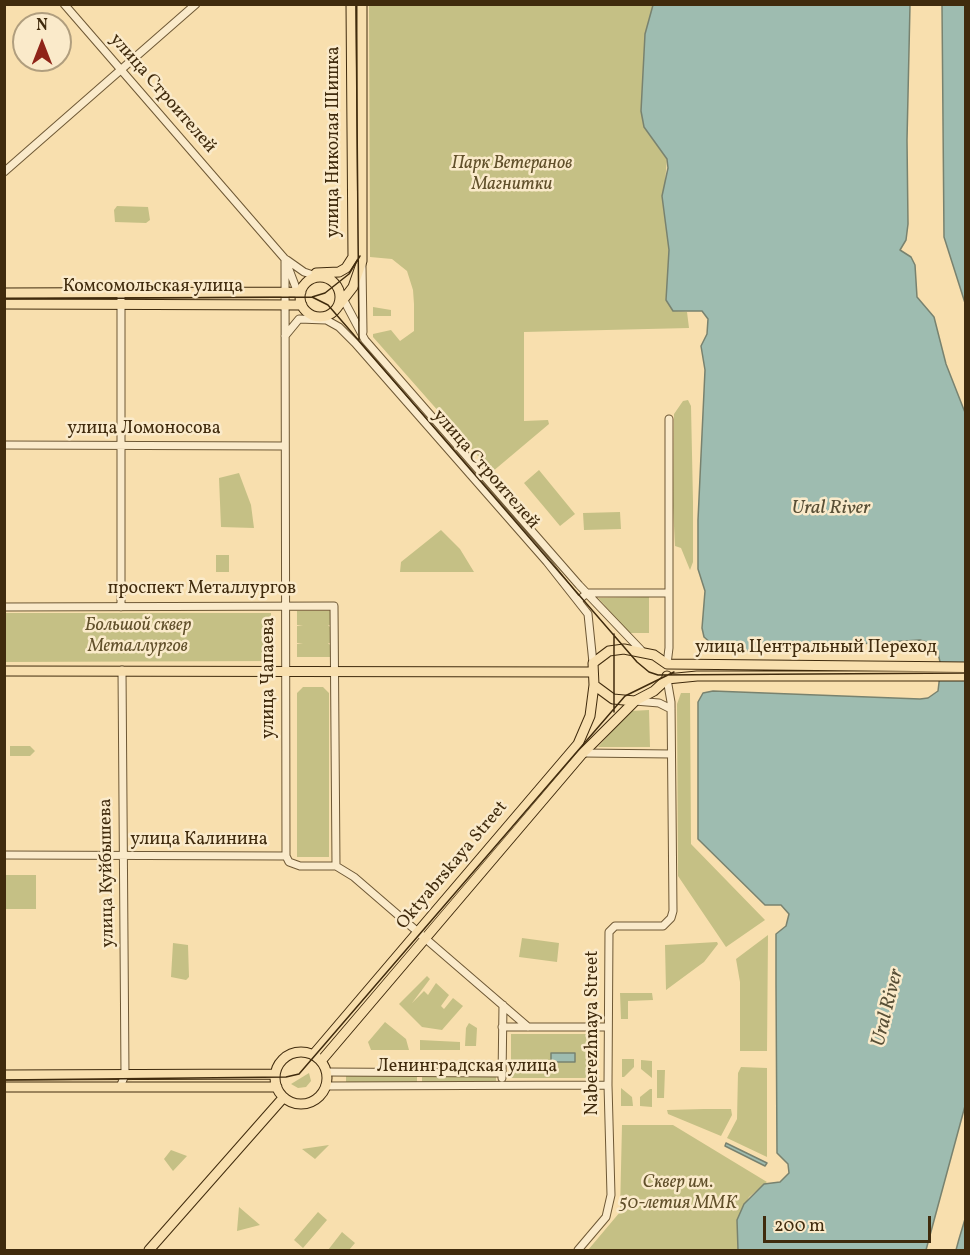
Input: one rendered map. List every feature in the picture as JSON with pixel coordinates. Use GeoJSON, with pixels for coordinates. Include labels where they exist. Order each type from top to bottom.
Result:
{"type":"FeatureCollection","features":[{"type":"Feature","properties":{"kind":"main road","name":"улица Николая Шишка"},"geometry":{"type":"LineString","coordinates":[[320,276],[346,268],[353,257],[356,47],[351,4]]}},
{"type":"Feature","properties":{"kind":"main road","name":"улица Николая Шишка"},"geometry":{"type":"LineString","coordinates":[[356,47],[362,4]]}},
{"type":"Feature","properties":{"kind":"main road","name":"улица Николая Шишка"},"geometry":{"type":"LineString","coordinates":[[342,297],[357,280],[362,261],[356,124]]}},
{"type":"Feature","properties":{"kind":"main road"},"geometry":{"type":"LineString","coordinates":[[320,276],[335,283],[342,297],[336,309],[322,318],[301,298],[307,282],[320,276]]}},
{"type":"Feature","properties":{"kind":"main road","name":"Комсомольская улица"},"geometry":{"type":"LineString","coordinates":[[4,293],[284,292],[301,298]]}},
{"type":"Feature","properties":{"kind":"main road","name":"Комсомольская улица"},"geometry":{"type":"LineString","coordinates":[[4,304],[284,305],[301,298]]}},
{"type":"Feature","properties":{"kind":"main road"},"geometry":{"type":"LineString","coordinates":[[4,671],[334,671],[593,667],[609,651],[641,650],[667,664],[667,679],[654,691],[635,701],[613,699],[594,685],[593,667]]}},
{"type":"Feature","properties":{"kind":"main road","name":"улица Центральный Переход"},"geometry":{"type":"LineString","coordinates":[[667,664],[935,671],[966,676]]}},
{"type":"Feature","properties":{"kind":"main road","name":"улица Центральный Переход"},"geometry":{"type":"LineString","coordinates":[[667,679],[935,671],[966,667]]}},
{"type":"Feature","properties":{"kind":"main road","name":"Oktyabrskaya Street"},"geometry":{"type":"LineString","coordinates":[[423,934],[578,744],[590,716],[594,685]]}},
{"type":"Feature","properties":{"kind":"main road","name":"Oktyabrskaya Street"},"geometry":{"type":"LineString","coordinates":[[317,1058],[583,753],[635,701]]}},
{"type":"Feature","properties":{"kind":"main road"},"geometry":{"type":"LineString","coordinates":[[302,1052],[317,1058],[326,1072],[325,1086],[320,1096],[312,1102],[297,1104],[283,1098],[277,1087],[275,1074],[281,1062],[290,1054],[302,1052]]}},
{"type":"Feature","properties":{"kind":"main road"},"geometry":{"type":"LineString","coordinates":[[4,1075],[275,1074]]}},
{"type":"Feature","properties":{"kind":"main road"},"geometry":{"type":"LineString","coordinates":[[4,1087],[277,1087]]}},
{"type":"Feature","properties":{"kind":"main road"},"geometry":{"type":"LineString","coordinates":[[149,1251],[283,1098]]}},
{"type":"Feature","properties":{"kind":"street","name":"улица Строителей"},"geometry":{"type":"LineString","coordinates":[[64,4],[285,259],[320,276]]}},
{"type":"Feature","properties":{"kind":"street"},"geometry":{"type":"LineString","coordinates":[[4,172],[196,4]]}},
{"type":"Feature","properties":{"kind":"street","name":"улица Строителей"},"geometry":{"type":"LineString","coordinates":[[285,259],[301,298]]}},
{"type":"Feature","properties":{"kind":"street","name":"улица Чапаева"},"geometry":{"type":"LineString","coordinates":[[285,259],[286,856]]}},
{"type":"Feature","properties":{"kind":"street","name":"улица Николая Шишка"},"geometry":{"type":"LineString","coordinates":[[362,261],[363,337]]}},
{"type":"Feature","properties":{"kind":"street"},"geometry":{"type":"LineString","coordinates":[[121,293],[121,607]]}},
{"type":"Feature","properties":{"kind":"street","name":"улица Строителей"},"geometry":{"type":"LineString","coordinates":[[342,297],[363,337],[587,593],[641,650]]}},
{"type":"Feature","properties":{"kind":"street","name":"улица Строителей"},"geometry":{"type":"LineString","coordinates":[[322,318],[355,342],[578,601],[588,614],[593,667]]}},
{"type":"Feature","properties":{"kind":"street"},"geometry":{"type":"LineString","coordinates":[[299,319],[322,318]]}},
{"type":"Feature","properties":{"kind":"street"},"geometry":{"type":"LineString","coordinates":[[284,338],[288,329],[299,319],[322,318]]}},
{"type":"Feature","properties":{"kind":"street"},"geometry":{"type":"LineString","coordinates":[[667,664],[669,648],[669,419]]}},
{"type":"Feature","properties":{"kind":"street","name":"улица Ломоносова"},"geometry":{"type":"LineString","coordinates":[[4,445],[284,446]]}},
{"type":"Feature","properties":{"kind":"street"},"geometry":{"type":"LineString","coordinates":[[578,601],[587,593],[669,593]]}},
{"type":"Feature","properties":{"kind":"street","name":"проспект Металлургов"},"geometry":{"type":"LineString","coordinates":[[4,607],[334,606],[334,671]]}},
{"type":"Feature","properties":{"kind":"street","name":"улица Куйбышева"},"geometry":{"type":"LineString","coordinates":[[120,1087],[125,1075],[122,670]]}},
{"type":"Feature","properties":{"kind":"street"},"geometry":{"type":"LineString","coordinates":[[334,671],[336,866]]}},
{"type":"Feature","properties":{"kind":"street","name":"Naberezhnaya Street"},"geometry":{"type":"LineString","coordinates":[[578,1251],[606,1217],[610,1207],[608,1027],[610,929],[619,926],[659,927],[668,922],[673,914],[671,709],[667,679]]}},
{"type":"Feature","properties":{"kind":"street"},"geometry":{"type":"LineString","coordinates":[[635,701],[659,703],[671,709]]}},
{"type":"Feature","properties":{"kind":"street"},"geometry":{"type":"LineString","coordinates":[[583,753],[671,754]]}},
{"type":"Feature","properties":{"kind":"street","name":"улица Калинина"},"geometry":{"type":"LineString","coordinates":[[4,855],[286,856]]}},
{"type":"Feature","properties":{"kind":"street"},"geometry":{"type":"LineString","coordinates":[[286,856],[289,862],[300,866],[336,866],[354,877],[423,934],[528,1027]]}},
{"type":"Feature","properties":{"kind":"street"},"geometry":{"type":"LineString","coordinates":[[502,1084],[503,1005]]}},
{"type":"Feature","properties":{"kind":"street"},"geometry":{"type":"LineString","coordinates":[[502,1027],[608,1027]]}},
{"type":"Feature","properties":{"kind":"street","name":"Ленинградская улица"},"geometry":{"type":"LineString","coordinates":[[326,1072],[502,1073]]}},
{"type":"Feature","properties":{"kind":"street"},"geometry":{"type":"LineString","coordinates":[[125,1075],[134,1087]]}},
{"type":"Feature","properties":{"kind":"street","name":"Ленинградская улица"},"geometry":{"type":"LineString","coordinates":[[325,1086],[608,1085]]}},
{"type":"Feature","properties":{"kind":"green space","name":"Парк Ветеранов Магнитки"},"geometry":{"type":"Polygon","coordinates":[[[369,5],[653,5],[645,34],[641,111],[644,127],[667,159],[663,205],[673,311],[687,312],[689,328],[524,332],[524,421],[548,420],[549,424],[492,472],[373,337],[373,334],[391,330],[400,341],[414,331],[414,304],[413,290],[407,271],[392,259],[370,257],[369,5]]]}},
{"type":"Feature","properties":{"kind":"green space"},"geometry":{"type":"Polygon","coordinates":[[[117,206],[148,207],[150,220],[146,223],[115,222],[114,210],[117,206]]]}},
{"type":"Feature","properties":{"kind":"green space"},"geometry":{"type":"Polygon","coordinates":[[[373,307],[391,310],[391,316],[373,316],[373,307]]]}},
{"type":"Feature","properties":{"kind":"green space"},"geometry":{"type":"Polygon","coordinates":[[[688,400],[691,406],[693,502],[693,562],[690,570],[681,548],[675,546],[673,506],[674,414],[683,401],[688,400]]]}},
{"type":"Feature","properties":{"kind":"green space"},"geometry":{"type":"Polygon","coordinates":[[[539,470],[575,514],[560,526],[524,483],[539,470]]]}},
{"type":"Feature","properties":{"kind":"green space"},"geometry":{"type":"Polygon","coordinates":[[[239,473],[251,505],[254,528],[221,527],[219,478],[239,473]]]}},
{"type":"Feature","properties":{"kind":"green space"},"geometry":{"type":"Polygon","coordinates":[[[620,512],[621,529],[584,530],[583,513],[620,512]]]}},
{"type":"Feature","properties":{"kind":"green space"},"geometry":{"type":"Polygon","coordinates":[[[441,530],[460,549],[474,572],[400,572],[401,562],[441,530]]]}},
{"type":"Feature","properties":{"kind":"green space"},"geometry":{"type":"Polygon","coordinates":[[[216,555],[229,555],[229,572],[216,572],[216,555]]]}},
{"type":"Feature","properties":{"kind":"green space"},"geometry":{"type":"Polygon","coordinates":[[[649,597],[649,633],[629,633],[598,598],[649,597]]]}},
{"type":"Feature","properties":{"kind":"green space"},"geometry":{"type":"Polygon","coordinates":[[[297,611],[330,611],[330,625],[328,625],[330,643],[328,643],[330,657],[297,657],[297,644],[303,644],[297,643],[297,626],[303,626],[297,625],[297,611]]]}},
{"type":"Feature","properties":{"kind":"green space","name":"Большой сквер Металлургов"},"geometry":{"type":"Polygon","coordinates":[[[4,613],[271,613],[271,661],[5,662],[4,613]]]}},
{"type":"Feature","properties":{"kind":"green space"},"geometry":{"type":"Polygon","coordinates":[[[303,687],[323,687],[329,693],[329,857],[297,857],[297,693],[303,687]]]}},
{"type":"Feature","properties":{"kind":"green space"},"geometry":{"type":"Polygon","coordinates":[[[681,693],[690,693],[691,844],[765,920],[726,947],[678,876],[677,704],[681,693]]]}},
{"type":"Feature","properties":{"kind":"green space"},"geometry":{"type":"Polygon","coordinates":[[[649,710],[650,747],[598,747],[630,711],[649,710]]]}},
{"type":"Feature","properties":{"kind":"green space"},"geometry":{"type":"Polygon","coordinates":[[[10,746],[30,746],[35,751],[30,756],[10,756],[10,746]]]}},
{"type":"Feature","properties":{"kind":"green space"},"geometry":{"type":"Polygon","coordinates":[[[4,875],[36,875],[36,909],[5,909],[4,875]]]}},
{"type":"Feature","properties":{"kind":"green space"},"geometry":{"type":"Polygon","coordinates":[[[768,935],[767,1051],[740,1051],[740,982],[736,959],[768,935]]]}},
{"type":"Feature","properties":{"kind":"green space"},"geometry":{"type":"Polygon","coordinates":[[[522,938],[559,943],[557,962],[519,957],[522,938]]]}},
{"type":"Feature","properties":{"kind":"green space"},"geometry":{"type":"Polygon","coordinates":[[[717,942],[718,944],[704,962],[666,990],[665,945],[717,942]]]}},
{"type":"Feature","properties":{"kind":"green space"},"geometry":{"type":"Polygon","coordinates":[[[173,943],[188,945],[189,977],[186,980],[171,977],[173,943]]]}},
{"type":"Feature","properties":{"kind":"green space"},"geometry":{"type":"Polygon","coordinates":[[[427,976],[430,979],[412,1003],[424,991],[428,995],[436,983],[449,995],[441,1006],[444,1009],[453,998],[463,1006],[442,1030],[422,1027],[399,1004],[427,976]]]}},
{"type":"Feature","properties":{"kind":"green space"},"geometry":{"type":"Polygon","coordinates":[[[620,993],[652,993],[653,1000],[628,1001],[628,1019],[621,1019],[620,993]]]}},
{"type":"Feature","properties":{"kind":"green space"},"geometry":{"type":"Polygon","coordinates":[[[385,1022],[406,1039],[409,1050],[371,1050],[368,1042],[385,1022]]]}},
{"type":"Feature","properties":{"kind":"green space"},"geometry":{"type":"Polygon","coordinates":[[[469,1023],[477,1028],[476,1046],[465,1046],[466,1028],[469,1023]]]}},
{"type":"Feature","properties":{"kind":"green space"},"geometry":{"type":"Polygon","coordinates":[[[511,1034],[595,1034],[595,1078],[511,1078],[511,1034]]]}},
{"type":"Feature","properties":{"kind":"green space"},"geometry":{"type":"Polygon","coordinates":[[[420,1040],[460,1042],[460,1050],[420,1050],[420,1040]]]}},
{"type":"Feature","properties":{"kind":"green space"},"geometry":{"type":"Polygon","coordinates":[[[622,1059],[634,1059],[634,1067],[624,1077],[622,1077],[622,1059]]]}},
{"type":"Feature","properties":{"kind":"green space"},"geometry":{"type":"Polygon","coordinates":[[[641,1060],[652,1061],[652,1078],[641,1069],[641,1060]]]}},
{"type":"Feature","properties":{"kind":"green space"},"geometry":{"type":"Polygon","coordinates":[[[741,1067],[767,1068],[767,1157],[727,1138],[737,1119],[738,1073],[741,1067]]]}},
{"type":"Feature","properties":{"kind":"green space"},"geometry":{"type":"Polygon","coordinates":[[[657,1070],[665,1070],[664,1098],[657,1098],[657,1070]]]}},
{"type":"Feature","properties":{"kind":"green space"},"geometry":{"type":"Polygon","coordinates":[[[309,1073],[311,1081],[306,1087],[298,1088],[291,1084],[309,1073]]]}},
{"type":"Feature","properties":{"kind":"green space"},"geometry":{"type":"Polygon","coordinates":[[[346,1076],[417,1076],[417,1082],[346,1083],[346,1076]]]}},
{"type":"Feature","properties":{"kind":"green space"},"geometry":{"type":"Polygon","coordinates":[[[422,1076],[496,1076],[496,1082],[422,1082],[422,1076]]]}},
{"type":"Feature","properties":{"kind":"green space"},"geometry":{"type":"Polygon","coordinates":[[[621,1088],[632,1097],[633,1106],[621,1106],[621,1088]]]}},
{"type":"Feature","properties":{"kind":"green space"},"geometry":{"type":"Polygon","coordinates":[[[652,1089],[652,1107],[640,1106],[640,1097],[652,1089]]]}},
{"type":"Feature","properties":{"kind":"green space"},"geometry":{"type":"Polygon","coordinates":[[[731,1109],[732,1115],[721,1136],[668,1114],[667,1110],[731,1109]]]}},
{"type":"Feature","properties":{"kind":"green space","name":"Сквер им. 50-летия ММК"},"geometry":{"type":"Polygon","coordinates":[[[622,1125],[673,1125],[767,1182],[749,1197],[737,1221],[738,1250],[588,1250],[620,1212],[622,1125]]]}},
{"type":"Feature","properties":{"kind":"green space"},"geometry":{"type":"Polygon","coordinates":[[[329,1145],[315,1159],[302,1149],[329,1145]]]}},
{"type":"Feature","properties":{"kind":"green space"},"geometry":{"type":"Polygon","coordinates":[[[171,1150],[187,1156],[173,1171],[164,1159],[171,1150]]]}},
{"type":"Feature","properties":{"kind":"green space"},"geometry":{"type":"Polygon","coordinates":[[[239,1207],[260,1225],[237,1231],[239,1207]]]}},
{"type":"Feature","properties":{"kind":"green space"},"geometry":{"type":"Polygon","coordinates":[[[318,1212],[327,1220],[303,1248],[294,1240],[318,1212]]]}},
{"type":"Feature","properties":{"kind":"green space"},"geometry":{"type":"Polygon","coordinates":[[[342,1232],[355,1243],[349,1250],[328,1250],[342,1232]]]}},
{"type":"Feature","properties":{"kind":"water","name":"Ural River"},"geometry":{"type":"Polygon","coordinates":[[[653,5],[910,5],[908,224],[906,240],[900,250],[911,257],[915,265],[917,297],[934,317],[946,364],[966,415],[965,1106],[926,1250],[738,1250],[737,1220],[744,1204],[764,1184],[780,1182],[789,1173],[788,1164],[777,1153],[776,934],[786,926],[789,914],[781,905],[765,905],[698,839],[698,702],[703,693],[713,691],[928,698],[938,691],[941,666],[936,645],[920,640],[748,651],[723,648],[712,644],[704,637],[702,628],[705,591],[698,569],[698,520],[705,370],[701,346],[707,334],[708,319],[702,311],[673,311],[666,300],[669,250],[662,196],[668,168],[667,159],[644,127],[641,111],[645,34],[653,5]]]}},
{"type":"Feature","properties":{"kind":"water"},"geometry":{"type":"Polygon","coordinates":[[[942,5],[965,5],[965,303],[944,237],[942,5]]]}},
{"type":"Feature","properties":{"kind":"water"},"geometry":{"type":"Polygon","coordinates":[[[551,1053],[575,1053],[575,1062],[551,1062],[551,1053]]]}},
{"type":"Feature","properties":{"kind":"water"},"geometry":{"type":"Polygon","coordinates":[[[726,1143],[767,1163],[765,1166],[725,1146],[726,1143]]]}},
{"type":"Feature","properties":{"kind":"water"},"geometry":{"type":"Polygon","coordinates":[[[965,1219],[965,1250],[956,1250],[959,1239],[965,1219]]]}},
{"type":"Feature","properties":{"kind":"tram line"},"geometry":{"type":"LineString","coordinates":[[356,4],[359,340]]}},
{"type":"Feature","properties":{"kind":"tram line"},"geometry":{"type":"LineString","coordinates":[[4,299],[312,297],[325,293],[349,274],[360,256]]}},
{"type":"Feature","properties":{"kind":"tram line"},"geometry":{"type":"LineString","coordinates":[[312,297],[328,305],[637,662],[649,672],[658,675],[966,673]]}},
{"type":"Feature","properties":{"kind":"tram line"},"geometry":{"type":"LineString","coordinates":[[614,634],[614,712]]}},
{"type":"Feature","properties":{"kind":"tram line"},"geometry":{"type":"LineString","coordinates":[[4,1080],[286,1077],[299,1074],[625,696],[674,672]]}}]}
